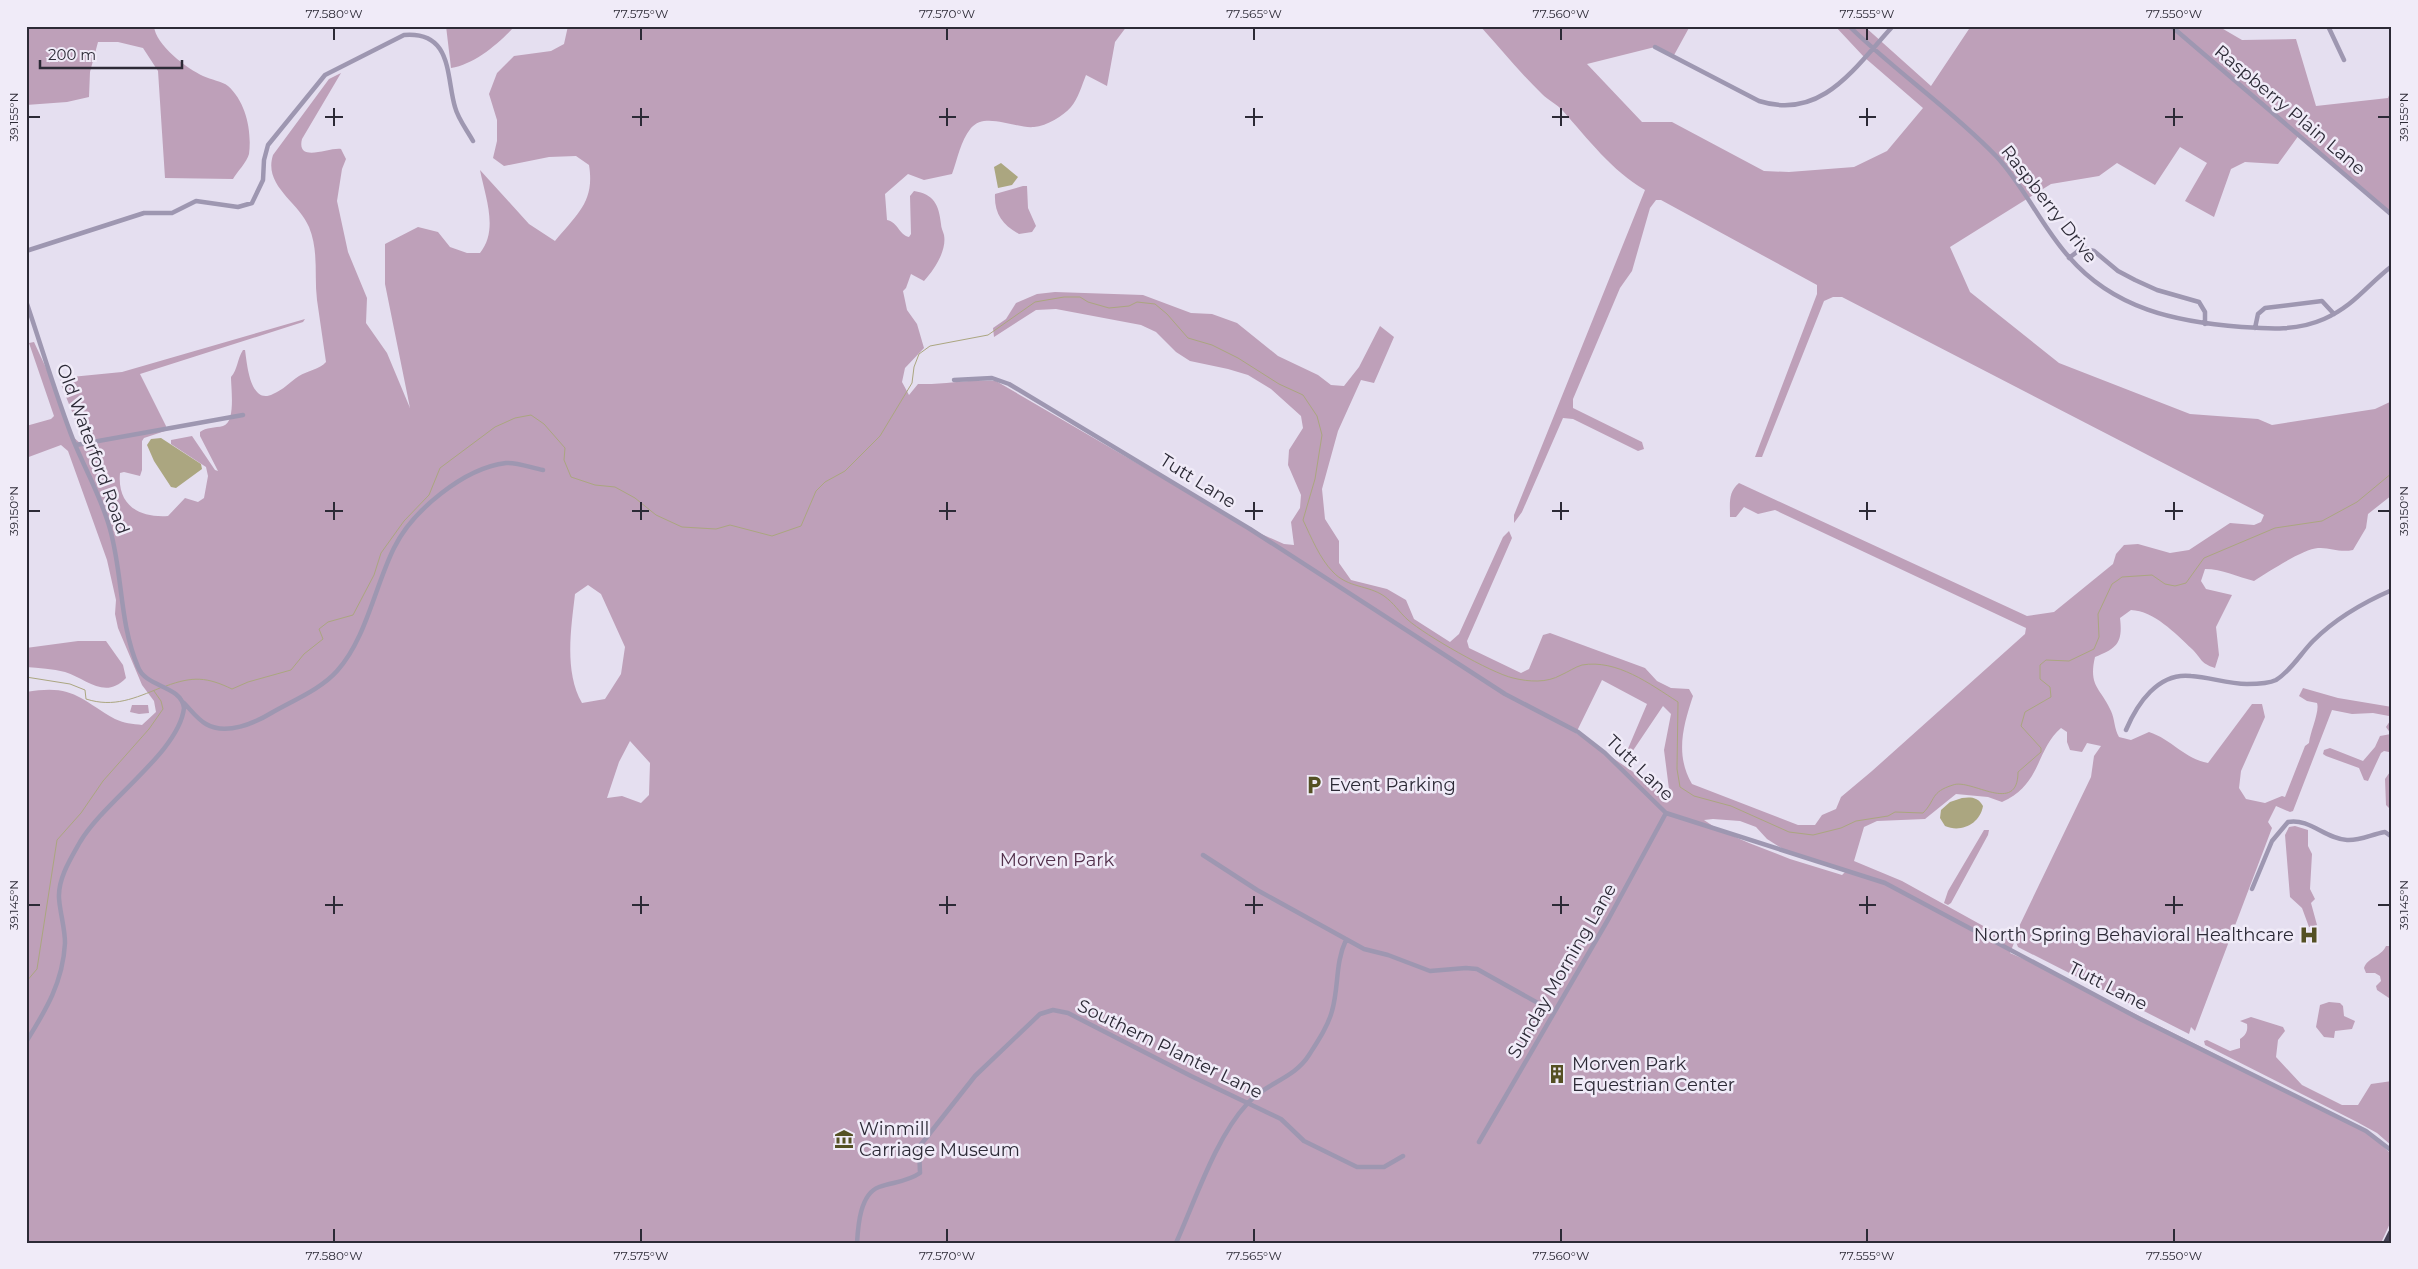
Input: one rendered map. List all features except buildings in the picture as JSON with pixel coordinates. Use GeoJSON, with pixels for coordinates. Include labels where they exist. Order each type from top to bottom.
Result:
{"type":"FeatureCollection","features":[{"type":"Feature","properties":{"kind":"highway"},"geometry":{"type":"LineString","coordinates":[[2387,1243],[2392,1233]]}},
{"type":"Feature","properties":{"kind":"street","name":"Raspberry Drive"},"geometry":{"type":"LineString","coordinates":[[1849,26],[1872,49],[1967,129],[1997,158],[2020,185],[2069,258],[2102,287],[2133,305],[2166,317],[2205,324],[2277,329],[2299,327],[2334,314],[2355,301],[2392,266]]}},
{"type":"Feature","properties":{"kind":"street"},"geometry":{"type":"LineString","coordinates":[[1655,47],[1751,97],[1767,103],[1786,106],[1812,101],[1830,92],[1893,26]]}},
{"type":"Feature","properties":{"kind":"street","name":"Raspberry Plain Lane"},"geometry":{"type":"LineString","coordinates":[[2171,26],[2392,215]]}},
{"type":"Feature","properties":{"kind":"street"},"geometry":{"type":"LineString","coordinates":[[2328,26],[2344,60]]}},
{"type":"Feature","properties":{"kind":"street"},"geometry":{"type":"LineString","coordinates":[[26,251],[120,223],[136,215],[172,213],[196,201],[238,207],[252,203],[262,180],[268,145],[325,75],[404,35],[412,34],[428,40],[443,54],[450,72],[455,108],[473,141]]}},
{"type":"Feature","properties":{"kind":"street"},"geometry":{"type":"LineString","coordinates":[[2069,258],[2082,248],[2089,249],[2118,271],[2135,280],[2157,290],[2192,299],[2202,305],[2205,324]]}},
{"type":"Feature","properties":{"kind":"street","name":"Old Waterford Road"},"geometry":{"type":"LineString","coordinates":[[26,301],[76,445],[100,499],[111,531],[122,611],[138,667],[144,676],[178,695],[184,703],[211,727],[231,728],[268,715],[320,684],[337,671],[351,650],[396,544],[416,517],[436,498],[475,473],[506,463],[543,470]]}},
{"type":"Feature","properties":{"kind":"street"},"geometry":{"type":"LineString","coordinates":[[2255,328],[2258,314],[2265,308],[2322,301],[2334,314]]}},
{"type":"Feature","properties":{"kind":"street","name":"Tutt Lane"},"geometry":{"type":"LineString","coordinates":[[954,380],[992,378],[1004,382],[1131,456],[1347,591],[1505,694],[1578,732],[1605,753],[1666,813],[1885,884],[2140,1019],[2358,1126],[2392,1151]]}},
{"type":"Feature","properties":{"kind":"street"},"geometry":{"type":"LineString","coordinates":[[76,445],[244,416]]}},
{"type":"Feature","properties":{"kind":"street"},"geometry":{"type":"LineString","coordinates":[[2126,730],[2133,713],[2152,689],[2166,680],[2188,675],[2242,684],[2258,684],[2276,680],[2337,620],[2365,602],[2392,590]]}},
{"type":"Feature","properties":{"kind":"street"},"geometry":{"type":"LineString","coordinates":[[26,1042],[50,1003],[60,975],[65,942],[59,897],[63,875],[87,832],[169,742],[184,712],[184,703]]}},
{"type":"Feature","properties":{"kind":"street","name":"Sunday Morning Lane"},"geometry":{"type":"LineString","coordinates":[[1479,1142],[1666,813]]}},
{"type":"Feature","properties":{"kind":"street"},"geometry":{"type":"LineString","coordinates":[[2252,889],[2272,841],[2288,822],[2304,822],[2331,836],[2347,840],[2385,832],[2392,837]]}},
{"type":"Feature","properties":{"kind":"street"},"geometry":{"type":"LineString","coordinates":[[1203,855],[1257,890],[1364,949],[1388,955],[1430,971],[1477,969],[1554,1012]]}},
{"type":"Feature","properties":{"kind":"street"},"geometry":{"type":"LineString","coordinates":[[1176,1243],[1221,1144],[1248,1103],[1292,1073],[1309,1055],[1332,1012],[1337,964],[1346,940]]}},
{"type":"Feature","properties":{"kind":"street","name":"Southern Planter Lane"},"geometry":{"type":"LineString","coordinates":[[857,1243],[861,1213],[870,1195],[877,1188],[912,1178],[920,1173],[918,1153],[924,1139],[947,1114],[975,1076],[1046,1011],[1053,1010],[1068,1013],[1281,1119],[1304,1141],[1357,1167],[1384,1166],[1403,1156]]}},
{"type":"Feature","properties":{"kind":"green space"},"geometry":{"type":"Polygon","coordinates":[[[26,26],[154,26],[160,41],[173,56],[203,76],[226,84],[239,100],[246,117],[250,136],[249,154],[246,160],[233,179],[165,178],[158,71],[143,48],[118,42],[98,42],[90,72],[89,97],[67,102],[26,105],[26,26]]]}},
{"type":"Feature","properties":{"kind":"green space"},"geometry":{"type":"Polygon","coordinates":[[[446,26],[515,26],[501,40],[477,58],[451,68],[446,26]]]}},
{"type":"Feature","properties":{"kind":"green space","name":"Morven Park"},"geometry":{"type":"Polygon","coordinates":[[[568,26],[1127,26],[1115,42],[1107,86],[1086,75],[1078,96],[1071,107],[1064,114],[1044,125],[1027,127],[992,121],[977,123],[971,128],[964,139],[952,174],[924,180],[908,174],[885,194],[887,220],[894,223],[903,234],[909,237],[911,234],[910,196],[914,191],[921,192],[931,198],[939,211],[944,235],[942,254],[932,271],[924,281],[911,274],[903,291],[907,310],[917,324],[924,348],[905,368],[902,382],[909,395],[918,384],[996,381],[1250,529],[1284,544],[1294,545],[1291,522],[1300,508],[1301,495],[1288,465],[1289,450],[1303,428],[1301,416],[1271,389],[1248,375],[1190,361],[1176,352],[1156,332],[1141,325],[1056,309],[1036,310],[994,337],[993,328],[1006,319],[1016,303],[1037,294],[1055,292],[1143,295],[1191,313],[1212,314],[1237,323],[1278,356],[1318,375],[1331,385],[1344,386],[1359,367],[1380,326],[1394,337],[1374,383],[1361,380],[1338,431],[1322,489],[1325,519],[1339,541],[1339,563],[1351,580],[1387,589],[1406,600],[1414,619],[1450,642],[1459,634],[1503,537],[1509,531],[1512,538],[1467,641],[1469,648],[1521,673],[1529,669],[1543,635],[1550,633],[1645,668],[1657,681],[1671,688],[1689,689],[1693,696],[1686,718],[1682,751],[1687,773],[1692,784],[1798,825],[1815,825],[1822,815],[1836,809],[1841,797],[2025,634],[2026,628],[1775,510],[1758,514],[1744,507],[1736,517],[1730,517],[1731,494],[1739,483],[2027,616],[2054,612],[2113,564],[2116,554],[2124,545],[2138,544],[2170,553],[2189,550],[2230,523],[2254,525],[2261,522],[2264,515],[1842,297],[1833,297],[1824,301],[1762,457],[1755,457],[1817,294],[1817,285],[1661,200],[1656,200],[1650,208],[1632,271],[1620,288],[1573,399],[1573,408],[1642,442],[1644,449],[1638,451],[1573,419],[1563,418],[1522,512],[1514,523],[1514,515],[1645,190],[1611,164],[1561,109],[1544,96],[1526,78],[1480,26],[1690,26],[1673,57],[1655,47],[1587,64],[1642,122],[1672,122],[1764,171],[1789,172],[1854,167],[1887,151],[1923,108],[1864,57],[1835,26],[1864,26],[1931,86],[1971,26],[2218,26],[2242,40],[2296,39],[2316,106],[2388,98],[2392,87],[2392,215],[2299,135],[2278,164],[2245,162],[2231,169],[2214,217],[2185,201],[2207,163],[2180,147],[2155,185],[2117,163],[2099,176],[2051,184],[1950,247],[1970,292],[2059,363],[2190,414],[2258,419],[2272,425],[2375,409],[2392,401],[2392,495],[2368,514],[2366,528],[2353,550],[2312,549],[2254,581],[2224,572],[2205,569],[2201,581],[2206,589],[2232,595],[2216,627],[2219,655],[2215,668],[2204,662],[2179,636],[2164,624],[2148,614],[2131,610],[2120,618],[2121,626],[2117,644],[2109,651],[2095,657],[2093,675],[2097,687],[2111,711],[2119,737],[2131,740],[2149,732],[2192,757],[2208,763],[2252,704],[2262,704],[2265,717],[2241,771],[2239,788],[2246,799],[2265,803],[2282,796],[2285,797],[2305,746],[2309,743],[2318,707],[2317,703],[2307,701],[2299,696],[2303,688],[2338,698],[2392,707],[2392,758],[2389,752],[2384,751],[2381,753],[2368,781],[2364,780],[2359,768],[2323,754],[2324,750],[2330,748],[2363,761],[2375,747],[2380,736],[2391,734],[2386,727],[2390,721],[2389,716],[2373,713],[2352,714],[2332,710],[2293,811],[2290,812],[2276,806],[2268,822],[2272,828],[2195,1031],[2191,1027],[2189,1034],[2018,947],[2014,937],[2091,777],[2094,756],[2101,746],[2087,743],[2082,752],[2070,750],[2067,742],[2067,732],[2061,728],[2046,747],[2031,777],[2015,795],[2002,802],[1988,797],[1956,794],[1925,819],[1877,821],[1864,827],[1854,861],[1902,881],[2014,943],[2010,953],[2042,967],[2368,1131],[2392,1155],[2392,1219],[2381,1243],[26,1243],[26,692],[42,690],[65,691],[83,699],[115,719],[132,724],[142,725],[156,712],[154,701],[142,685],[118,628],[115,614],[116,600],[107,560],[68,451],[61,445],[26,458],[26,426],[51,419],[54,416],[29,343],[34,342],[47,370],[70,434],[82,445],[86,446],[60,382],[61,378],[122,372],[305,319],[303,322],[140,374],[166,426],[165,431],[144,438],[142,441],[142,470],[140,476],[124,472],[120,473],[120,484],[126,501],[139,512],[148,515],[168,516],[185,498],[198,502],[204,498],[208,476],[206,467],[171,444],[171,440],[192,436],[215,470],[218,471],[200,436],[200,432],[208,428],[223,426],[230,419],[232,404],[231,377],[243,350],[245,350],[251,381],[259,394],[265,396],[277,392],[299,376],[326,362],[316,291],[315,254],[312,236],[304,218],[277,185],[271,166],[273,155],[329,79],[341,73],[302,139],[301,147],[309,153],[341,149],[346,159],[342,169],[337,201],[348,252],[367,298],[366,323],[387,353],[410,408],[385,284],[385,244],[418,227],[438,232],[450,247],[467,253],[480,253],[486,244],[490,223],[480,170],[529,224],[555,241],[577,215],[587,198],[590,178],[589,165],[576,156],[549,157],[504,166],[493,158],[497,141],[497,120],[489,94],[497,73],[514,56],[551,51],[564,44],[568,26]],[[588,585],[575,594],[570,650],[576,691],[582,703],[605,699],[621,674],[625,647],[601,594],[588,585]],[[1602,680],[1576,733],[1670,797],[1664,750],[1671,714],[1663,706],[1630,755],[1624,758],[1647,704],[1602,680]],[[630,741],[619,762],[607,798],[622,796],[641,803],[649,795],[650,763],[630,741]],[[1704,820],[1719,830],[1790,859],[1842,875],[1847,870],[1783,849],[1767,839],[1756,827],[1740,821],[1704,820]]]}},
{"type":"Feature","properties":{"kind":"green space"},"geometry":{"type":"Polygon","coordinates":[[[1027,186],[1028,208],[1036,226],[1032,232],[1019,234],[1008,227],[1000,218],[996,207],[995,194],[1027,186]]]}},
{"type":"Feature","properties":{"kind":"green space"},"geometry":{"type":"Polygon","coordinates":[[[78,641],[106,641],[123,665],[126,678],[118,684],[103,688],[65,672],[26,667],[26,648],[78,641]]]}},
{"type":"Feature","properties":{"kind":"green space"},"geometry":{"type":"Polygon","coordinates":[[[132,705],[148,705],[149,713],[139,714],[130,712],[132,705]]]}},
{"type":"Feature","properties":{"kind":"green space"},"geometry":{"type":"Polygon","coordinates":[[[2392,769],[2392,808],[2390,809],[2386,805],[2385,779],[2392,769]]]}},
{"type":"Feature","properties":{"kind":"green space"},"geometry":{"type":"Polygon","coordinates":[[[2295,826],[2308,830],[2308,846],[2312,854],[2310,889],[2315,899],[2311,903],[2317,925],[2309,927],[2302,908],[2290,897],[2285,835],[2289,827],[2295,826]]]}},
{"type":"Feature","properties":{"kind":"green space"},"geometry":{"type":"Polygon","coordinates":[[[1984,830],[1989,830],[1988,835],[1951,903],[1948,905],[1944,903],[1948,891],[1984,830]]]}},
{"type":"Feature","properties":{"kind":"green space"},"geometry":{"type":"Polygon","coordinates":[[[2386,946],[2392,946],[2392,1000],[2377,990],[2376,986],[2381,981],[2380,976],[2375,973],[2366,973],[2364,968],[2368,961],[2381,953],[2386,946]]]}},
{"type":"Feature","properties":{"kind":"green space"},"geometry":{"type":"Polygon","coordinates":[[[2329,1002],[2340,1003],[2343,1006],[2344,1016],[2355,1021],[2352,1029],[2335,1031],[2334,1038],[2324,1037],[2316,1027],[2320,1005],[2329,1002]]]}},
{"type":"Feature","properties":{"kind":"green space"},"geometry":{"type":"Polygon","coordinates":[[[2251,1017],[2283,1027],[2285,1031],[2278,1040],[2276,1057],[2302,1085],[2342,1105],[2358,1105],[2371,1084],[2392,1081],[2392,1146],[2377,1133],[2357,1122],[2205,1045],[2204,1041],[2207,1040],[2230,1051],[2240,1048],[2240,1039],[2246,1033],[2247,1024],[2240,1021],[2251,1017]]]}},
{"type":"Feature","properties":{"kind":"shaded area"},"geometry":{"type":"Polygon","coordinates":[[[1001,163],[1018,177],[1012,185],[998,188],[994,167],[1001,163]]]}},
{"type":"Feature","properties":{"kind":"shaded area"},"geometry":{"type":"Polygon","coordinates":[[[161,438],[201,464],[202,469],[176,488],[171,487],[154,461],[147,445],[151,439],[161,438]]]}},
{"type":"Feature","properties":{"kind":"shaded area"},"geometry":{"type":"Polygon","coordinates":[[[1962,798],[1974,798],[1981,803],[1983,806],[1978,818],[1963,827],[1951,828],[1945,826],[1940,818],[1941,810],[1950,802],[1962,798]]]}},
{"type":"Feature","properties":{"kind":"waterway"},"geometry":{"type":"LineString","coordinates":[[166,686],[192,679],[200,679],[215,682],[232,689],[248,682],[291,670],[304,654],[323,639],[319,629],[328,622],[353,615],[374,575],[381,553],[404,521],[429,495],[440,468],[495,427],[515,418],[531,415],[544,424],[565,448],[564,460],[571,477],[595,485],[615,487],[635,498],[656,515],[682,527],[716,529],[730,525],[772,536],[801,526],[816,491],[825,482],[845,471],[880,436],[912,383],[914,367],[919,354],[930,346],[988,335],[1035,302],[1064,297],[1080,297],[1088,302],[1109,308],[1129,306],[1137,302],[1155,304],[1167,314],[1188,338],[1212,345],[1238,358],[1279,384],[1303,395],[1317,416],[1322,435],[1315,479],[1303,520],[1324,561],[1339,577],[1352,584],[1378,592],[1416,627],[1428,635],[1503,675],[1525,680],[1544,681],[1556,678],[1582,665],[1595,664],[1620,669],[1645,681],[1678,702],[1677,769],[1680,787],[1694,796],[1731,806],[1789,832],[1813,835],[1841,828],[1856,821],[1888,816],[1895,812],[1923,813],[1940,790],[1953,785],[1961,784],[2002,794],[2010,792],[2016,785],[2018,772],[2041,752],[2041,748],[2021,726],[2025,712],[2051,697],[2050,687],[2040,679],[2040,665],[2046,660],[2069,661],[2094,649],[2099,637],[2098,614],[2112,584],[2122,577],[2152,575],[2165,584],[2175,586],[2186,583],[2204,558],[2275,528],[2322,521],[2357,502],[2392,473]]}},
{"type":"Feature","properties":{"kind":"waterway"},"geometry":{"type":"LineString","coordinates":[[26,677],[70,684],[85,690],[86,699],[96,702],[124,701],[160,688]]}},
{"type":"Feature","properties":{"kind":"waterway"},"geometry":{"type":"LineString","coordinates":[[26,982],[37,969],[57,840],[81,813],[103,781],[149,729],[163,709],[161,701],[154,691]]}},
{"type":"Feature","properties":{"kind":"place","name":"Event Parking"},"geometry":{"type":"Point","coordinates":[1314,785]}},
{"type":"Feature","properties":{"kind":"place","name":"North Spring Behavioral Healthcare"},"geometry":{"type":"Point","coordinates":[2309,935]}},
{"type":"Feature","properties":{"kind":"place","name":"Morven Park Equestrian Center"},"geometry":{"type":"Point","coordinates":[1557,1074]}},
{"type":"Feature","properties":{"kind":"place","name":"Winmill Carriage Museum"},"geometry":{"type":"Point","coordinates":[844,1139]}}]}
